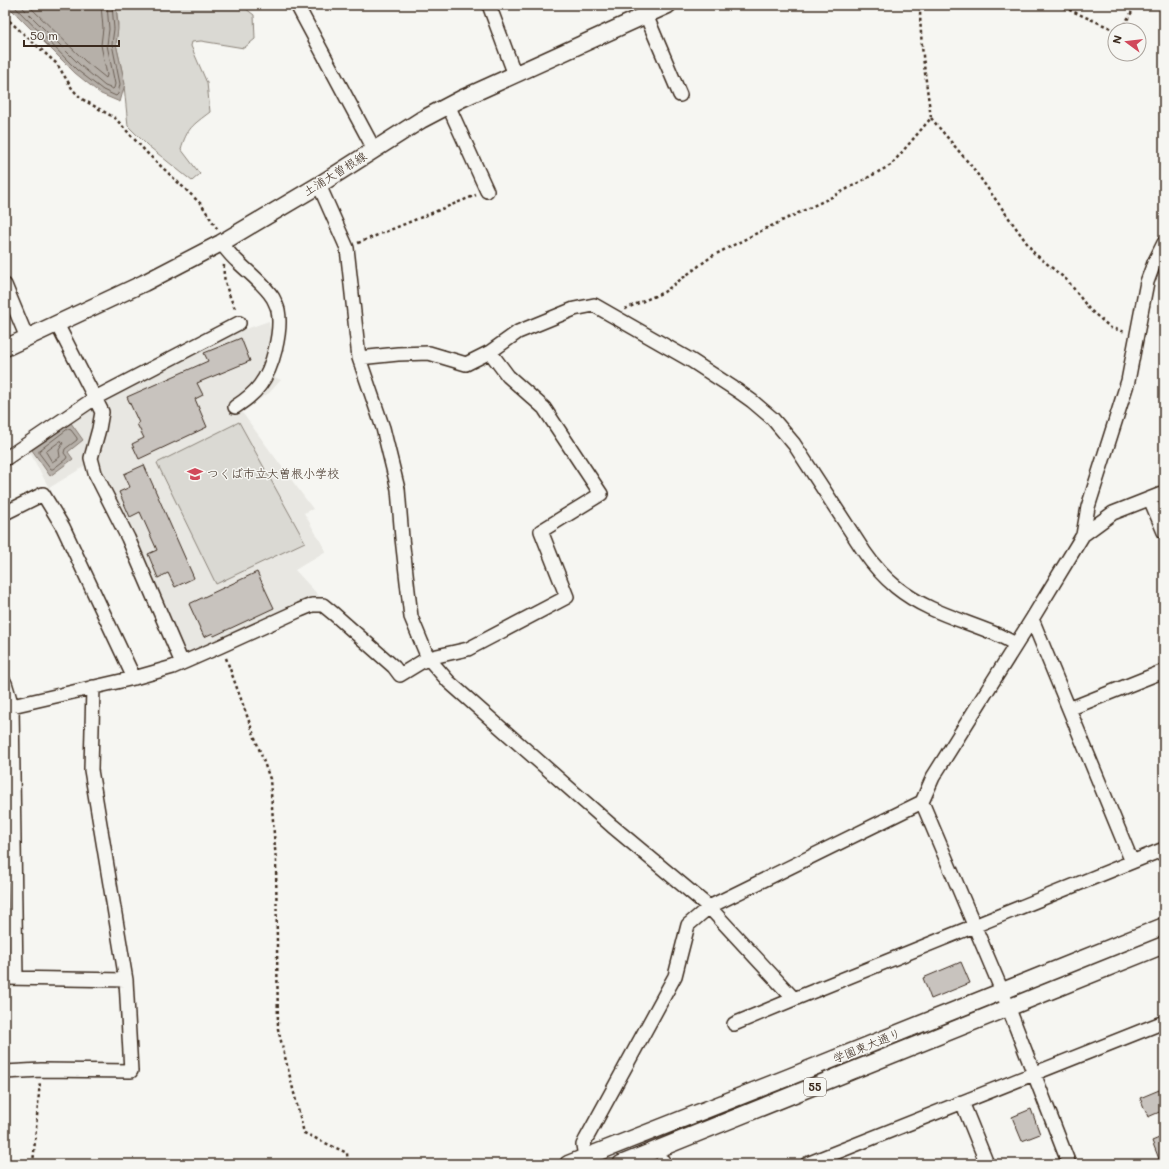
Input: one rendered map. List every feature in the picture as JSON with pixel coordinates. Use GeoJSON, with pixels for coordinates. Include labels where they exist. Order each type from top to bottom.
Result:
{"type":"FeatureCollection","features":[{"type":"Feature","properties":{"kind":"main road","name":"土浦大曽根線"},"geometry":{"type":"LineString","coordinates":[[5,348],[144,283],[223,242],[319,185],[374,149],[448,105],[668,5]]}},
{"type":"Feature","properties":{"kind":"main road","name":"学園東大通り"},"geometry":{"type":"LineString","coordinates":[[568,1164],[797,1074],[1164,926]]}},
{"type":"Feature","properties":{"kind":"main road","name":"学園東大通り"},"geometry":{"type":"LineString","coordinates":[[621,1164],[1164,945]]}},
{"type":"Feature","properties":{"kind":"street"},"geometry":{"type":"LineString","coordinates":[[297,5],[374,149]]}},
{"type":"Feature","properties":{"kind":"street"},"geometry":{"type":"LineString","coordinates":[[490,5],[515,75]]}},
{"type":"Feature","properties":{"kind":"street"},"geometry":{"type":"LineString","coordinates":[[646,15],[680,95]]}},
{"type":"Feature","properties":{"kind":"street"},"geometry":{"type":"LineString","coordinates":[[448,105],[487,191]]}},
{"type":"Feature","properties":{"kind":"street"},"geometry":{"type":"LineString","coordinates":[[319,185],[347,248],[359,358],[383,428],[398,489],[411,617],[428,658],[460,693],[612,826],[708,907],[794,999]]}},
{"type":"Feature","properties":{"kind":"street"},"geometry":{"type":"LineString","coordinates":[[223,242],[236,260],[272,297],[278,309],[279,328],[272,360],[267,374],[254,393],[235,407]]}},
{"type":"Feature","properties":{"kind":"street"},"geometry":{"type":"LineString","coordinates":[[585,1157],[583,1144],[675,976],[688,925],[708,907],[922,802],[933,777],[1083,535],[1088,507],[1128,382],[1147,282],[1164,242]]}},
{"type":"Feature","properties":{"kind":"street"},"geometry":{"type":"LineString","coordinates":[[5,285],[27,338]]}},
{"type":"Feature","properties":{"kind":"street"},"geometry":{"type":"LineString","coordinates":[[359,358],[398,354],[429,354],[466,364],[490,352],[518,332],[574,309],[594,305],[685,357],[738,391],[772,418],[794,444],[876,569],[897,588],[922,604],[946,615],[992,632],[1016,644]]}},
{"type":"Feature","properties":{"kind":"street"},"geometry":{"type":"LineString","coordinates":[[5,459],[95,398],[239,323]]}},
{"type":"Feature","properties":{"kind":"street"},"geometry":{"type":"LineString","coordinates":[[57,324],[102,412],[91,458],[95,472],[128,538],[182,663]]}},
{"type":"Feature","properties":{"kind":"street"},"geometry":{"type":"LineString","coordinates":[[9,707],[134,678],[173,667],[312,605],[323,605],[394,667],[400,675],[428,658],[468,649],[567,597],[541,531],[601,494],[544,408],[508,376],[490,352]]}},
{"type":"Feature","properties":{"kind":"street"},"geometry":{"type":"LineString","coordinates":[[1083,535],[1112,514],[1164,493]]}},
{"type":"Feature","properties":{"kind":"street"},"geometry":{"type":"LineString","coordinates":[[5,513],[43,494],[63,527],[134,678]]}},
{"type":"Feature","properties":{"kind":"street"},"geometry":{"type":"LineString","coordinates":[[1150,499],[1164,532]]}},
{"type":"Feature","properties":{"kind":"street"},"geometry":{"type":"LineString","coordinates":[[1032,619],[1132,862]]}},
{"type":"Feature","properties":{"kind":"street"},"geometry":{"type":"LineString","coordinates":[[1069,709],[1164,671]]}},
{"type":"Feature","properties":{"kind":"street"},"geometry":{"type":"LineString","coordinates":[[5,683],[9,707],[11,978],[126,980]]}},
{"type":"Feature","properties":{"kind":"street"},"geometry":{"type":"LineString","coordinates":[[5,1072],[41,1070],[131,1071],[126,980],[91,770],[93,687]]}},
{"type":"Feature","properties":{"kind":"street"},"geometry":{"type":"LineString","coordinates":[[922,802],[1002,991],[1069,1164]]}},
{"type":"Feature","properties":{"kind":"street"},"geometry":{"type":"LineString","coordinates":[[734,1024],[1164,849]]}},
{"type":"Feature","properties":{"kind":"street"},"geometry":{"type":"LineString","coordinates":[[807,1164],[824,1161],[962,1102],[1164,1022]]}},
{"type":"Feature","properties":{"kind":"street"},"geometry":{"type":"LineString","coordinates":[[962,1102],[988,1164]]}},
{"type":"Feature","properties":{"kind":"path"},"geometry":{"type":"LineString","coordinates":[[920,5],[922,57],[931,118],[973,168],[1034,253],[1068,281],[1089,309],[1111,328],[1136,334]]}},
{"type":"Feature","properties":{"kind":"path"},"geometry":{"type":"LineString","coordinates":[[1058,5],[1107,26]]}},
{"type":"Feature","properties":{"kind":"path"},"geometry":{"type":"LineString","coordinates":[[1126,22],[1136,5]]}},
{"type":"Feature","properties":{"kind":"path"},"geometry":{"type":"LineString","coordinates":[[5,17],[57,64],[73,90],[82,99],[115,118],[147,154],[200,204],[223,242],[225,262],[223,271],[229,295],[238,316],[239,323]]}},
{"type":"Feature","properties":{"kind":"path"},"geometry":{"type":"LineString","coordinates":[[612,314],[664,292],[712,256],[834,196],[891,165],[931,118]]}},
{"type":"Feature","properties":{"kind":"path"},"geometry":{"type":"LineString","coordinates":[[347,248],[487,191]]}},
{"type":"Feature","properties":{"kind":"path"},"geometry":{"type":"LineString","coordinates":[[221,646],[270,779],[276,862],[278,1029],[304,1133],[347,1153],[348,1164]]}},
{"type":"Feature","properties":{"kind":"path"},"geometry":{"type":"LineString","coordinates":[[33,1164],[41,1070]]}},
{"type":"Feature","properties":{"kind":"shaded area"},"geometry":{"type":"Polygon","coordinates":[[[116,5],[241,5],[254,15],[255,39],[244,48],[201,41],[192,42],[191,46],[207,83],[210,112],[188,131],[181,149],[200,174],[192,181],[147,145],[128,126],[123,75],[116,44],[118,24],[116,5]]]}},
{"type":"Feature","properties":{"kind":"shaded area","name":"つくば市立大曽根小学校"},"geometry":{"type":"Polygon","coordinates":[[[269,321],[271,339],[261,371],[281,380],[269,393],[241,411],[313,509],[304,513],[326,551],[295,570],[321,598],[304,601],[293,608],[184,654],[95,460],[49,488],[28,449],[102,397],[240,331],[269,321]]]}},
{"type":"Feature","properties":{"kind":"shaded area"},"geometry":{"type":"Polygon","coordinates":[[[239,422],[305,542],[216,584],[157,463],[239,422]]]}},
{"type":"Feature","properties":{"kind":"water"},"geometry":{"type":"Polygon","coordinates":[[[7,5],[116,5],[118,29],[116,44],[125,84],[120,102],[101,94],[75,73],[7,5]]]}},
{"type":"Feature","properties":{"kind":"water"},"geometry":{"type":"Polygon","coordinates":[[[71,423],[83,440],[68,452],[73,459],[50,476],[32,450],[71,423]]]}},
{"type":"Feature","properties":{"kind":"building"},"geometry":{"type":"Polygon","coordinates":[[[241,338],[250,361],[197,383],[203,395],[195,399],[207,427],[139,459],[132,444],[144,438],[127,397],[208,361],[204,353],[241,338]]]}},
{"type":"Feature","properties":{"kind":"building"},"geometry":{"type":"Polygon","coordinates":[[[144,465],[194,578],[175,587],[168,573],[158,578],[148,554],[157,550],[140,512],[130,517],[119,492],[130,487],[124,474],[144,465]]]}},
{"type":"Feature","properties":{"kind":"building"},"geometry":{"type":"Polygon","coordinates":[[[257,572],[274,608],[214,636],[213,633],[204,637],[189,604],[257,572]]]}},
{"type":"Feature","properties":{"kind":"building"},"geometry":{"type":"Polygon","coordinates":[[[961,962],[970,983],[931,999],[923,978],[961,962]]]}},
{"type":"Feature","properties":{"kind":"building"},"geometry":{"type":"Polygon","coordinates":[[[1164,1088],[1164,1110],[1148,1117],[1140,1098],[1164,1088]]]}},
{"type":"Feature","properties":{"kind":"building"},"geometry":{"type":"Polygon","coordinates":[[[1031,1109],[1040,1134],[1022,1141],[1012,1117],[1031,1109]]]}},
{"type":"Feature","properties":{"kind":"building"},"geometry":{"type":"Polygon","coordinates":[[[1164,1136],[1164,1164],[1161,1164],[1152,1141],[1164,1136]]]}},
{"type":"Feature","properties":{"kind":"place","name":"つくば市立大曽根小学校"},"geometry":{"type":"Point","coordinates":[195,474]}}]}
